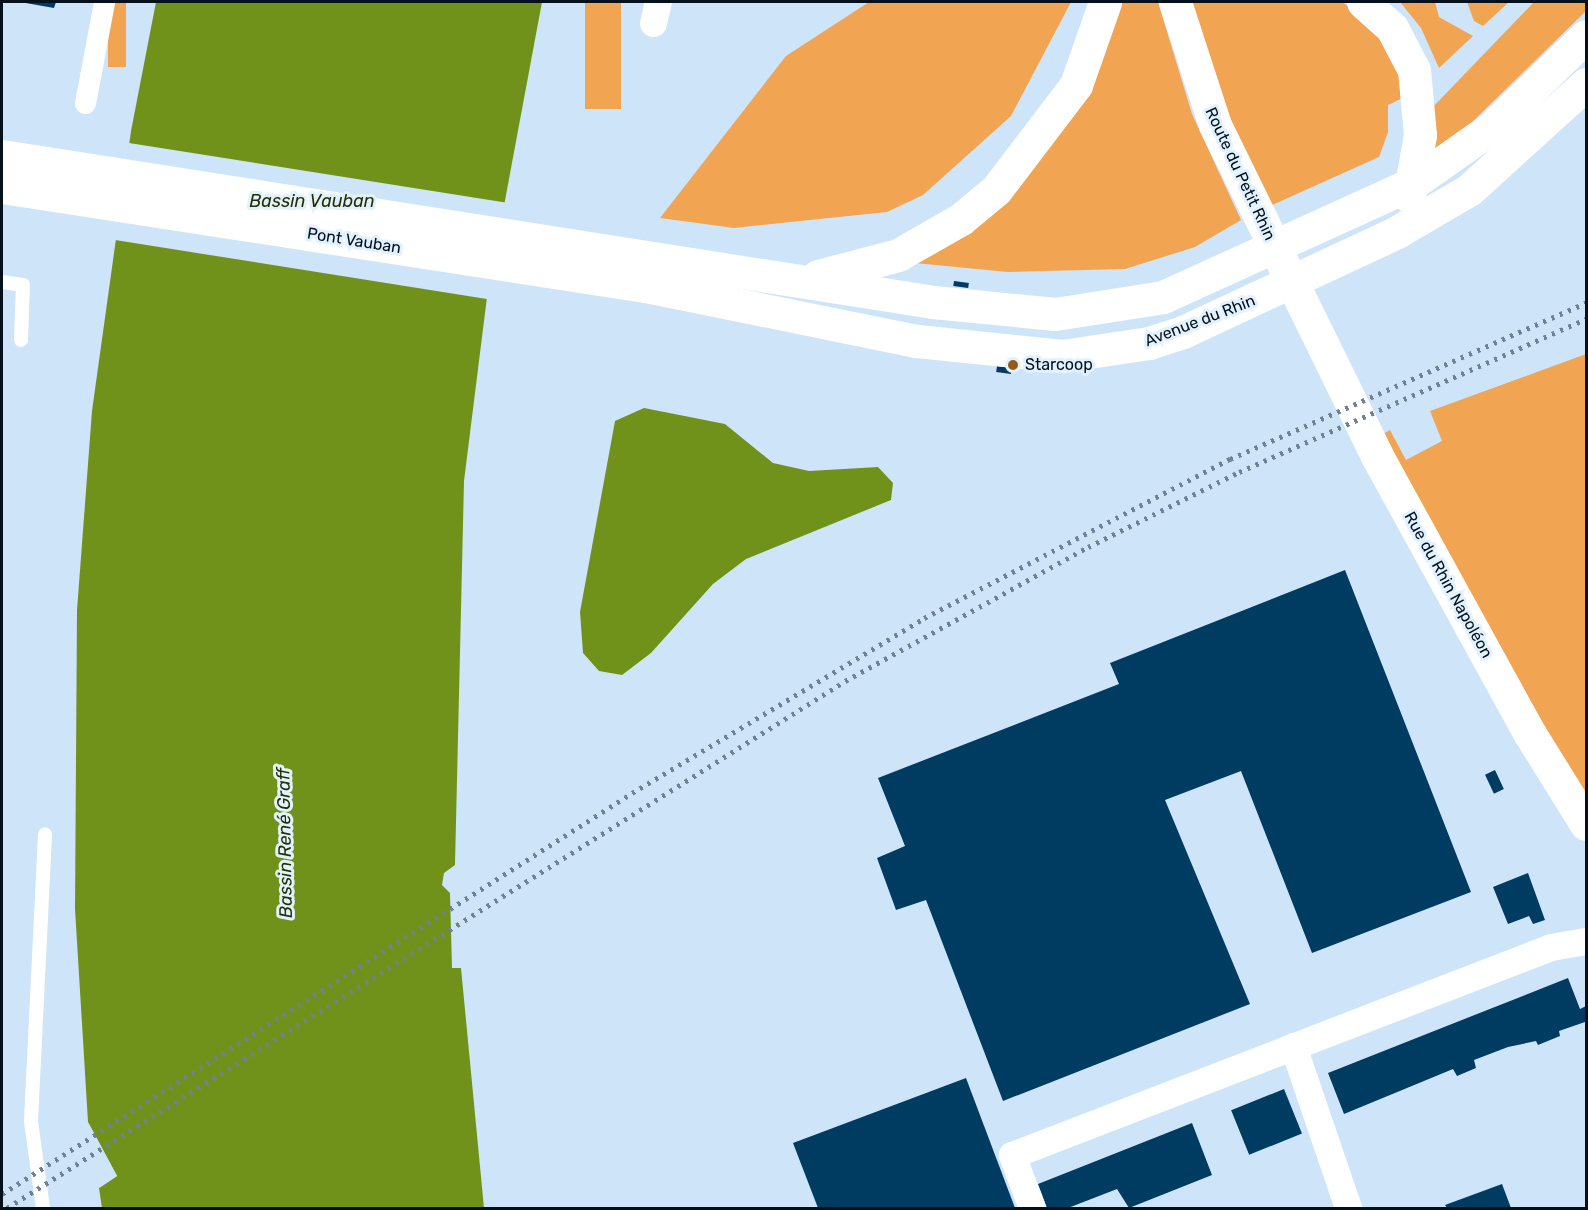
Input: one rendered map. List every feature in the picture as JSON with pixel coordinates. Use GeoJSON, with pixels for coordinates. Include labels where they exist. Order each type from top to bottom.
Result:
{"type":"FeatureCollection","features":[{"type":"Feature","properties":{"kind":"main road"},"geometry":{"type":"LineString","coordinates":[[796,279],[846,272],[898,255],[961,219],[996,190],[1076,85],[1105,2]]}},
{"type":"Feature","properties":{"kind":"main road","name":"Route du Petit Rhin"},"geometry":{"type":"LineString","coordinates":[[1175,2],[1215,125],[1320,341]]}},
{"type":"Feature","properties":{"kind":"main road"},"geometry":{"type":"LineString","coordinates":[[1364,2],[1392,28],[1414,70],[1420,135],[1413,183],[1397,232]]}},
{"type":"Feature","properties":{"kind":"main road"},"geometry":{"type":"LineString","coordinates":[[648,272],[796,279],[1055,314],[1163,297],[1225,272],[1413,183],[1491,128],[1587,36]]}},
{"type":"Feature","properties":{"kind":"main road","name":"Avenue du Rhin"},"geometry":{"type":"LineString","coordinates":[[648,272],[907,339],[1062,356],[1149,343],[1242,307],[1397,232],[1469,190],[1587,84]]}},
{"type":"Feature","properties":{"kind":"main road"},"geometry":{"type":"LineString","coordinates":[[2,156],[64,181]]}},
{"type":"Feature","properties":{"kind":"main road"},"geometry":{"type":"LineString","coordinates":[[2,187],[64,181]]}},
{"type":"Feature","properties":{"kind":"main road","name":"Pont Vauban"},"geometry":{"type":"LineString","coordinates":[[64,181],[648,272]]}},
{"type":"Feature","properties":{"kind":"main road","name":"Rue du Rhin Napoléon"},"geometry":{"type":"LineString","coordinates":[[1320,341],[1377,456],[1524,724],[1587,824]]}},
{"type":"Feature","properties":{"kind":"street"},"geometry":{"type":"LineString","coordinates":[[85,102],[104,2]]}},
{"type":"Feature","properties":{"kind":"street"},"geometry":{"type":"LineString","coordinates":[[1032,1209],[1012,1155],[1551,947],[1587,941]]}},
{"type":"Feature","properties":{"kind":"street"},"geometry":{"type":"LineString","coordinates":[[1293,1046],[1348,1209]]}},
{"type":"Feature","properties":{"kind":"lane"},"geometry":{"type":"LineString","coordinates":[[2,282],[23,285],[21,340]]}},
{"type":"Feature","properties":{"kind":"lane"},"geometry":{"type":"LineString","coordinates":[[44,1209],[31,1121],[45,834]]}},
{"type":"Feature","properties":{"kind":"shaded area"},"geometry":{"type":"Polygon","coordinates":[[[108,2],[126,2],[126,67],[108,67],[108,2]]]}},
{"type":"Feature","properties":{"kind":"shaded area"},"geometry":{"type":"Polygon","coordinates":[[[585,2],[621,2],[621,109],[585,109],[585,2]]]}},
{"type":"Feature","properties":{"kind":"shaded area"},"geometry":{"type":"Polygon","coordinates":[[[869,2],[1071,2],[1011,116],[923,195],[887,212],[734,228],[660,218],[786,56],[869,2]]]}},
{"type":"Feature","properties":{"kind":"shaded area"},"geometry":{"type":"Polygon","coordinates":[[[1113,2],[1158,2],[1192,114],[1241,220],[1195,247],[1125,269],[1008,272],[915,263],[970,219],[1113,2]]]}},
{"type":"Feature","properties":{"kind":"shaded area"},"geometry":{"type":"Polygon","coordinates":[[[1187,2],[1342,2],[1365,18],[1386,42],[1407,96],[1388,105],[1388,132],[1379,157],[1268,207],[1240,152],[1187,2]]]}},
{"type":"Feature","properties":{"kind":"shaded area"},"geometry":{"type":"Polygon","coordinates":[[[1400,2],[1435,2],[1439,17],[1473,36],[1439,68],[1421,28],[1400,2]]]}},
{"type":"Feature","properties":{"kind":"shaded area"},"geometry":{"type":"Polygon","coordinates":[[[1467,2],[1509,2],[1483,26],[1474,21],[1467,2]]]}},
{"type":"Feature","properties":{"kind":"shaded area"},"geometry":{"type":"Polygon","coordinates":[[[1534,2],[1586,2],[1586,11],[1467,127],[1428,155],[1431,109],[1534,2]]]}},
{"type":"Feature","properties":{"kind":"shaded area"},"geometry":{"type":"Polygon","coordinates":[[[1586,354],[1586,800],[1381,435],[1390,430],[1406,460],[1442,441],[1430,411],[1586,354]]]}},
{"type":"Feature","properties":{"kind":"water"},"geometry":{"type":"Polygon","coordinates":[[[156,2],[542,2],[487,297],[464,481],[455,865],[444,873],[442,885],[450,893],[452,968],[461,968],[484,1208],[102,1208],[99,1188],[117,1176],[88,1122],[75,909],[77,610],[92,411],[131,131],[156,2]]]}},
{"type":"Feature","properties":{"kind":"water"},"geometry":{"type":"Polygon","coordinates":[[[644,408],[725,424],[773,463],[809,471],[878,467],[893,483],[891,500],[746,559],[713,584],[651,653],[622,675],[599,671],[583,653],[580,612],[615,421],[644,408]]]}},
{"type":"Feature","properties":{"kind":"pier"},"geometry":{"type":"Polygon","coordinates":[[[129,143],[505,203],[490,299],[114,240],[129,143]]]}},
{"type":"Feature","properties":{"kind":"pier"},"geometry":{"type":"Polygon","coordinates":[[[88,1122],[117,1176],[99,1188],[113,1175],[88,1122]]]}},
{"type":"Feature","properties":{"kind":"building"},"geometry":{"type":"Polygon","coordinates":[[[20,2],[56,2],[54,8],[20,2]]]}},
{"type":"Feature","properties":{"kind":"building"},"geometry":{"type":"Polygon","coordinates":[[[954,281],[969,283],[968,288],[953,286],[954,281]]]}},
{"type":"Feature","properties":{"kind":"building"},"geometry":{"type":"Polygon","coordinates":[[[997,366],[1012,368],[1011,374],[996,372],[997,366]]]}},
{"type":"Feature","properties":{"kind":"building"},"geometry":{"type":"Polygon","coordinates":[[[1345,570],[1471,892],[1312,953],[1241,771],[1165,800],[1250,1004],[1003,1101],[926,900],[896,910],[877,858],[905,846],[878,778],[1119,684],[1110,663],[1345,570]]]}},
{"type":"Feature","properties":{"kind":"building"},"geometry":{"type":"Polygon","coordinates":[[[1495,770],[1504,789],[1494,794],[1485,775],[1495,770]]]}},
{"type":"Feature","properties":{"kind":"building"},"geometry":{"type":"Polygon","coordinates":[[[1528,873],[1545,920],[1533,924],[1529,916],[1508,924],[1493,887],[1528,873]]]}},
{"type":"Feature","properties":{"kind":"building"},"geometry":{"type":"Polygon","coordinates":[[[1568,978],[1580,1009],[1586,1006],[1586,1027],[1585,1022],[1559,1031],[1560,1036],[1538,1045],[1536,1041],[1508,1047],[1474,1060],[1476,1068],[1457,1076],[1453,1069],[1344,1114],[1328,1073],[1568,978]]]}},
{"type":"Feature","properties":{"kind":"building"},"geometry":{"type":"Polygon","coordinates":[[[966,1078],[1015,1208],[818,1208],[793,1143],[966,1078]]]}},
{"type":"Feature","properties":{"kind":"building"},"geometry":{"type":"Polygon","coordinates":[[[1284,1089],[1302,1134],[1249,1155],[1231,1110],[1284,1089]]]}},
{"type":"Feature","properties":{"kind":"building"},"geometry":{"type":"Polygon","coordinates":[[[1192,1123],[1212,1175],[1129,1208],[1117,1189],[1068,1208],[1047,1208],[1038,1184],[1192,1123]]]}},
{"type":"Feature","properties":{"kind":"building"},"geometry":{"type":"Polygon","coordinates":[[[1502,1184],[1511,1208],[1447,1208],[1445,1205],[1502,1184]]]}},
{"type":"Feature","properties":{"kind":"railway"},"geometry":{"type":"LineString","coordinates":[[2,1194],[632,793],[924,618],[1230,459],[1586,303]]}},
{"type":"Feature","properties":{"kind":"railway"},"geometry":{"type":"LineString","coordinates":[[7,1208],[845,681],[1088,547],[1239,472],[1586,319]]}},
{"type":"Feature","properties":{"kind":"place","name":"Starcoop"},"geometry":{"type":"Point","coordinates":[1013,365]}},
{"type":"Feature","properties":{"kind":"water label","name":"Bassin Vauban"},"geometry":{"type":"Point","coordinates":[312,201]}},
{"type":"Feature","properties":{"kind":"water label","name":"Bassin René Graff"},"geometry":{"type":"Point","coordinates":[285,843]}}]}
